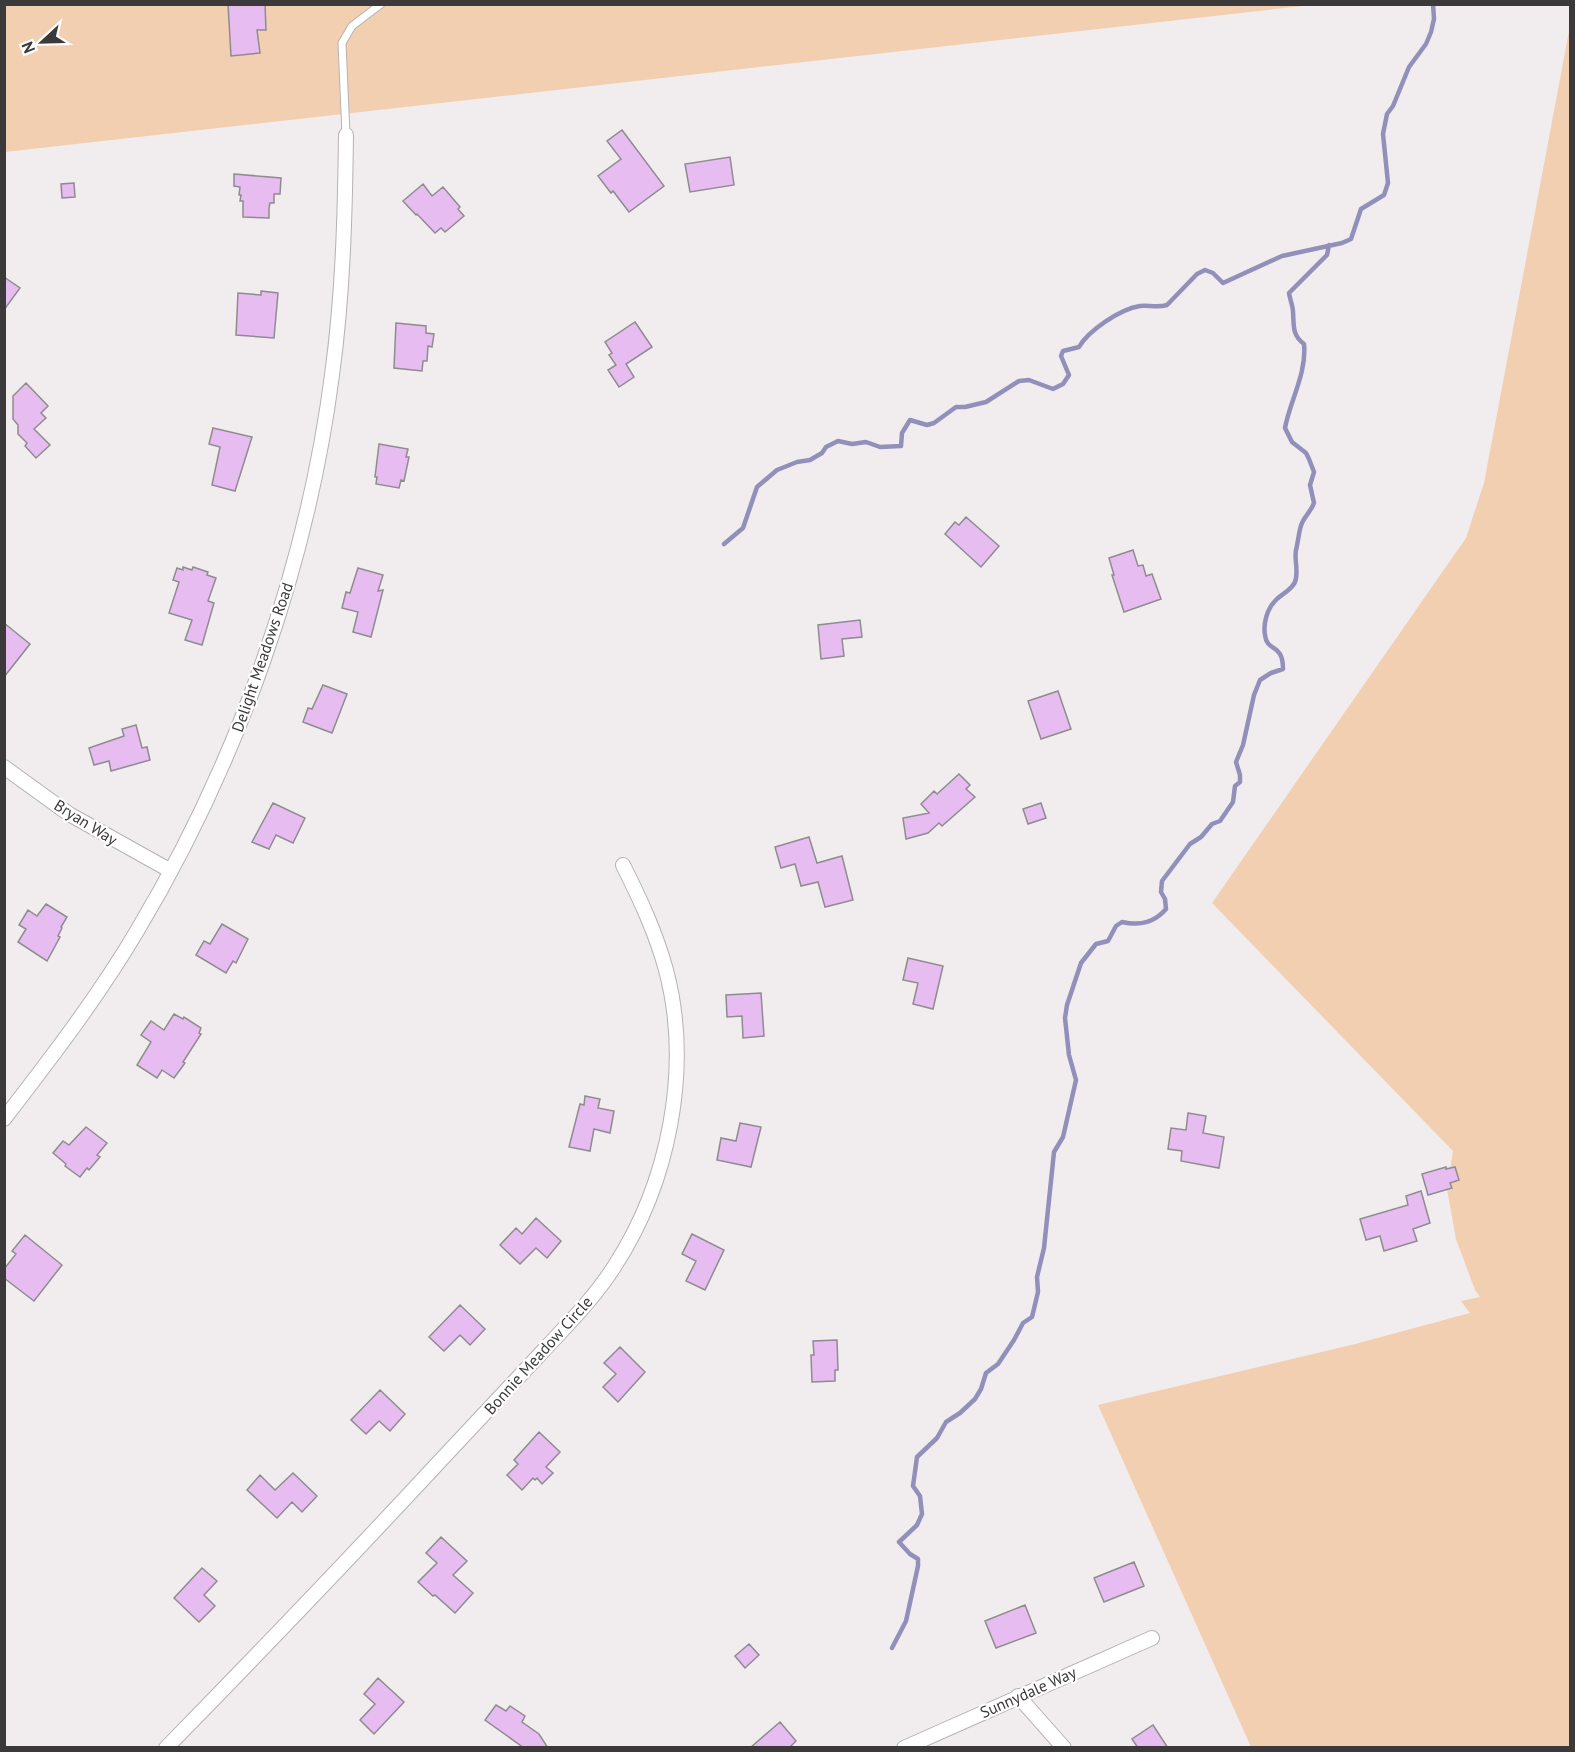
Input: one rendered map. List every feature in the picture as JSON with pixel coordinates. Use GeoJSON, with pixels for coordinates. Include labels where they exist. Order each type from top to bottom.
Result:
{"type":"FeatureCollection","features":[{"type":"Feature","properties":{"kind":"street","name":"Delight Meadows Road"},"geometry":{"type":"LineString","coordinates":[[4,1119],[57,1051],[102,986],[171,871],[203,805],[256,681],[276,625],[307,506],[322,438],[332,374],[342,275],[346,135]]}},
{"type":"Feature","properties":{"kind":"street","name":"Bryan Way"},"geometry":{"type":"LineString","coordinates":[[4,767],[69,814],[171,871]]}},
{"type":"Feature","properties":{"kind":"street","name":"Bonnie Meadow Circle"},"geometry":{"type":"LineString","coordinates":[[166,1748],[419,1484],[577,1314],[614,1267],[635,1230],[663,1160],[674,1101],[675,1052],[673,1012],[667,974],[644,907],[623,865]]}},
{"type":"Feature","properties":{"kind":"street","name":"Sunnydale Way"},"geometry":{"type":"LineString","coordinates":[[904,1748],[1152,1638]]}},
{"type":"Feature","properties":{"kind":"street"},"geometry":{"type":"LineString","coordinates":[[1018,1696],[1064,1748]]}},
{"type":"Feature","properties":{"kind":"lane"},"geometry":{"type":"LineString","coordinates":[[346,135],[342,43],[351,26],[381,4]]}},
{"type":"Feature","properties":{"kind":"shaded area"},"geometry":{"type":"Polygon","coordinates":[[[4,5],[1311,5],[5,152],[4,5]]]}},
{"type":"Feature","properties":{"kind":"shaded area"},"geometry":{"type":"Polygon","coordinates":[[[1570,26],[1570,1747],[1251,1747],[1098,1405],[1355,1344],[1470,1313],[1461,1301],[1480,1297],[1475,1290],[1456,1239],[1447,1189],[1453,1151],[1212,903],[1466,538],[1484,483],[1570,26]]]}},
{"type":"Feature","properties":{"kind":"building"},"geometry":{"type":"Polygon","coordinates":[[[228,4],[265,4],[266,30],[257,30],[260,53],[231,56],[228,4]]]}},
{"type":"Feature","properties":{"kind":"building"},"geometry":{"type":"Polygon","coordinates":[[[622,130],[664,186],[629,212],[598,176],[621,159],[607,141],[622,130]]]}},
{"type":"Feature","properties":{"kind":"building"},"geometry":{"type":"Polygon","coordinates":[[[730,157],[734,185],[690,192],[685,164],[730,157]]]}},
{"type":"Feature","properties":{"kind":"building"},"geometry":{"type":"Polygon","coordinates":[[[234,174],[281,178],[280,194],[274,194],[274,203],[270,203],[269,218],[243,217],[243,201],[240,201],[240,187],[234,186],[234,174]]]}},
{"type":"Feature","properties":{"kind":"building"},"geometry":{"type":"Polygon","coordinates":[[[74,183],[75,197],[62,198],[61,184],[74,183]]]}},
{"type":"Feature","properties":{"kind":"building"},"geometry":{"type":"Polygon","coordinates":[[[423,184],[432,196],[443,187],[460,207],[458,209],[464,216],[445,232],[441,228],[435,233],[403,201],[423,184]]]}},
{"type":"Feature","properties":{"kind":"building"},"geometry":{"type":"Polygon","coordinates":[[[4,277],[20,288],[4,310],[4,277]]]}},
{"type":"Feature","properties":{"kind":"building"},"geometry":{"type":"Polygon","coordinates":[[[261,291],[278,293],[274,338],[236,335],[238,293],[261,295],[261,291]]]}},
{"type":"Feature","properties":{"kind":"building"},"geometry":{"type":"Polygon","coordinates":[[[635,322],[652,347],[626,364],[634,377],[619,387],[608,370],[616,365],[609,355],[612,353],[605,342],[635,322]]]}},
{"type":"Feature","properties":{"kind":"building"},"geometry":{"type":"Polygon","coordinates":[[[396,323],[426,326],[426,333],[434,334],[432,347],[428,346],[427,361],[423,361],[422,371],[394,368],[396,323]]]}},
{"type":"Feature","properties":{"kind":"building"},"geometry":{"type":"Polygon","coordinates":[[[26,383],[48,406],[41,413],[46,418],[34,429],[50,445],[36,458],[25,446],[27,443],[18,434],[18,425],[13,419],[13,396],[26,383]]]}},
{"type":"Feature","properties":{"kind":"building"},"geometry":{"type":"Polygon","coordinates":[[[213,428],[252,437],[235,491],[212,485],[220,447],[209,444],[213,428]]]}},
{"type":"Feature","properties":{"kind":"building"},"geometry":{"type":"Polygon","coordinates":[[[379,444],[408,449],[406,457],[409,457],[404,481],[401,480],[399,488],[376,484],[379,444]]]}},
{"type":"Feature","properties":{"kind":"building"},"geometry":{"type":"Polygon","coordinates":[[[966,517],[999,546],[981,567],[945,534],[955,522],[959,525],[966,517]]]}},
{"type":"Feature","properties":{"kind":"building"},"geometry":{"type":"Polygon","coordinates":[[[1133,550],[1138,566],[1143,565],[1146,576],[1152,574],[1161,599],[1124,612],[1109,558],[1133,550]]]}},
{"type":"Feature","properties":{"kind":"building"},"geometry":{"type":"Polygon","coordinates":[[[183,567],[192,570],[193,567],[208,572],[207,575],[216,578],[208,601],[214,603],[202,645],[185,640],[192,620],[169,613],[179,582],[173,580],[177,568],[183,570],[183,567]]]}},
{"type":"Feature","properties":{"kind":"building"},"geometry":{"type":"Polygon","coordinates":[[[358,568],[383,575],[378,591],[383,590],[371,637],[353,632],[358,612],[342,608],[346,592],[350,593],[358,568]]]}},
{"type":"Feature","properties":{"kind":"building"},"geometry":{"type":"Polygon","coordinates":[[[860,620],[862,637],[842,639],[844,656],[821,659],[818,625],[860,620]]]}},
{"type":"Feature","properties":{"kind":"building"},"geometry":{"type":"Polygon","coordinates":[[[4,623],[30,644],[4,677],[4,623]]]}},
{"type":"Feature","properties":{"kind":"building"},"geometry":{"type":"Polygon","coordinates":[[[323,685],[347,694],[332,733],[303,722],[308,708],[312,709],[323,685]]]}},
{"type":"Feature","properties":{"kind":"building"},"geometry":{"type":"Polygon","coordinates":[[[1058,691],[1071,729],[1041,739],[1028,701],[1058,691]]]}},
{"type":"Feature","properties":{"kind":"building"},"geometry":{"type":"Polygon","coordinates":[[[136,725],[142,748],[147,747],[150,760],[111,771],[109,761],[94,765],[89,748],[124,736],[122,729],[136,725]]]}},
{"type":"Feature","properties":{"kind":"building"},"geometry":{"type":"Polygon","coordinates":[[[959,774],[970,785],[966,789],[975,797],[942,826],[939,823],[928,833],[906,839],[903,818],[929,813],[921,804],[934,791],[937,794],[959,774]]]}},
{"type":"Feature","properties":{"kind":"building"},"geometry":{"type":"Polygon","coordinates":[[[273,803],[305,818],[293,843],[276,835],[269,849],[252,842],[273,803]]]}},
{"type":"Feature","properties":{"kind":"building"},"geometry":{"type":"Polygon","coordinates":[[[1041,803],[1046,818],[1028,824],[1023,809],[1041,803]]]}},
{"type":"Feature","properties":{"kind":"building"},"geometry":{"type":"Polygon","coordinates":[[[809,837],[817,863],[842,856],[853,900],[825,907],[818,882],[801,886],[795,864],[781,868],[775,847],[809,837]]]}},
{"type":"Feature","properties":{"kind":"building"},"geometry":{"type":"Polygon","coordinates":[[[46,904],[67,917],[61,927],[58,936],[60,937],[47,961],[18,942],[26,929],[19,925],[28,910],[37,916],[46,904]]]}},
{"type":"Feature","properties":{"kind":"building"},"geometry":{"type":"Polygon","coordinates":[[[222,924],[248,939],[236,963],[233,961],[226,973],[196,955],[204,941],[210,944],[222,924]]]}},
{"type":"Feature","properties":{"kind":"building"},"geometry":{"type":"Polygon","coordinates":[[[908,958],[943,966],[933,1009],[913,1004],[918,983],[903,980],[908,958]]]}},
{"type":"Feature","properties":{"kind":"building"},"geometry":{"type":"Polygon","coordinates":[[[761,993],[764,1036],[743,1038],[742,1016],[727,1017],[726,995],[761,993]]]}},
{"type":"Feature","properties":{"kind":"building"},"geometry":{"type":"Polygon","coordinates":[[[174,1014],[183,1019],[184,1017],[201,1028],[199,1033],[201,1034],[174,1078],[162,1070],[157,1078],[137,1065],[151,1042],[141,1035],[151,1021],[164,1030],[174,1014]]]}},
{"type":"Feature","properties":{"kind":"building"},"geometry":{"type":"Polygon","coordinates":[[[585,1096],[600,1099],[598,1108],[614,1111],[610,1133],[594,1129],[590,1151],[569,1147],[580,1104],[584,1105],[585,1096]]]}},
{"type":"Feature","properties":{"kind":"building"},"geometry":{"type":"Polygon","coordinates":[[[1188,1113],[1206,1116],[1203,1133],[1224,1137],[1219,1168],[1181,1161],[1182,1151],[1168,1149],[1171,1128],[1186,1130],[1188,1113]]]}},
{"type":"Feature","properties":{"kind":"building"},"geometry":{"type":"Polygon","coordinates":[[[740,1123],[761,1127],[751,1167],[717,1160],[721,1138],[736,1141],[740,1123]]]}},
{"type":"Feature","properties":{"kind":"building"},"geometry":{"type":"Polygon","coordinates":[[[86,1127],[107,1143],[97,1155],[100,1157],[80,1177],[53,1153],[63,1141],[69,1145],[86,1127]]]}},
{"type":"Feature","properties":{"kind":"building"},"geometry":{"type":"Polygon","coordinates":[[[1446,1167],[1446,1169],[1455,1167],[1459,1180],[1450,1183],[1452,1188],[1428,1195],[1422,1174],[1446,1167]]]}},
{"type":"Feature","properties":{"kind":"building"},"geometry":{"type":"Polygon","coordinates":[[[1421,1191],[1430,1223],[1413,1229],[1417,1241],[1384,1251],[1380,1236],[1366,1240],[1360,1219],[1408,1205],[1406,1196],[1421,1191]]]}},
{"type":"Feature","properties":{"kind":"building"},"geometry":{"type":"Polygon","coordinates":[[[536,1218],[561,1241],[547,1258],[536,1248],[520,1264],[500,1245],[516,1228],[522,1234],[536,1218]]]}},
{"type":"Feature","properties":{"kind":"building"},"geometry":{"type":"Polygon","coordinates":[[[692,1234],[724,1250],[705,1290],[686,1281],[696,1261],[682,1254],[692,1234]]]}},
{"type":"Feature","properties":{"kind":"building"},"geometry":{"type":"Polygon","coordinates":[[[25,1235],[62,1265],[34,1301],[4,1278],[4,1269],[16,1254],[12,1251],[25,1235]]]}},
{"type":"Feature","properties":{"kind":"building"},"geometry":{"type":"Polygon","coordinates":[[[460,1305],[485,1329],[470,1345],[460,1335],[444,1351],[429,1337],[460,1305]]]}},
{"type":"Feature","properties":{"kind":"building"},"geometry":{"type":"Polygon","coordinates":[[[837,1340],[838,1370],[835,1370],[835,1381],[812,1382],[813,1341],[837,1340]]]}},
{"type":"Feature","properties":{"kind":"building"},"geometry":{"type":"Polygon","coordinates":[[[620,1347],[645,1372],[618,1402],[603,1387],[616,1374],[604,1363],[620,1347]]]}},
{"type":"Feature","properties":{"kind":"building"},"geometry":{"type":"Polygon","coordinates":[[[380,1390],[405,1414],[390,1431],[379,1421],[366,1434],[351,1420],[380,1390]]]}},
{"type":"Feature","properties":{"kind":"building"},"geometry":{"type":"Polygon","coordinates":[[[539,1432],[560,1452],[546,1467],[553,1473],[542,1484],[537,1478],[535,1480],[533,1478],[522,1490],[507,1475],[518,1464],[514,1460],[539,1432]]]}},
{"type":"Feature","properties":{"kind":"building"},"geometry":{"type":"Polygon","coordinates":[[[293,1473],[317,1496],[302,1512],[292,1502],[277,1518],[247,1490],[260,1475],[275,1490],[293,1473]]]}},
{"type":"Feature","properties":{"kind":"building"},"geometry":{"type":"Polygon","coordinates":[[[441,1537],[467,1561],[453,1575],[473,1593],[455,1613],[418,1582],[437,1563],[426,1553],[441,1537]]]}},
{"type":"Feature","properties":{"kind":"building"},"geometry":{"type":"Polygon","coordinates":[[[1134,1562],[1144,1586],[1104,1602],[1094,1578],[1134,1562]]]}},
{"type":"Feature","properties":{"kind":"building"},"geometry":{"type":"Polygon","coordinates":[[[202,1568],[217,1581],[204,1595],[215,1606],[199,1622],[174,1598],[202,1568]]]}},
{"type":"Feature","properties":{"kind":"building"},"geometry":{"type":"Polygon","coordinates":[[[1025,1605],[1036,1633],[996,1648],[985,1621],[1025,1605]]]}},
{"type":"Feature","properties":{"kind":"building"},"geometry":{"type":"Polygon","coordinates":[[[749,1644],[759,1655],[745,1668],[735,1656],[749,1644]]]}},
{"type":"Feature","properties":{"kind":"building"},"geometry":{"type":"Polygon","coordinates":[[[378,1678],[404,1702],[374,1734],[360,1720],[375,1704],[364,1694],[378,1678]]]}},
{"type":"Feature","properties":{"kind":"building"},"geometry":{"type":"Polygon","coordinates":[[[496,1705],[506,1711],[510,1706],[525,1716],[522,1722],[539,1734],[548,1748],[524,1748],[485,1720],[496,1705]]]}},
{"type":"Feature","properties":{"kind":"building"},"geometry":{"type":"Polygon","coordinates":[[[780,1722],[796,1741],[789,1748],[750,1748],[780,1722]]]}},
{"type":"Feature","properties":{"kind":"building"},"geometry":{"type":"Polygon","coordinates":[[[1153,1725],[1168,1748],[1138,1748],[1132,1739],[1153,1725]]]}},
{"type":"Feature","properties":{"kind":"waterway"},"geometry":{"type":"LineString","coordinates":[[724,544],[743,528],[757,487],[777,470],[797,462],[810,460],[838,441],[852,444],[866,442],[880,447],[901,446],[902,433],[910,420],[927,425],[934,423],[956,407],[986,402],[1019,381],[1029,380],[1053,389],[1063,384],[1069,375],[1061,356],[1063,351],[1079,347],[1097,328],[1123,311],[1140,306],[1167,305],[1197,274],[1205,270],[1213,273],[1223,283],[1282,256],[1351,239],[1361,209],[1384,195],[1388,183],[1383,134],[1387,114],[1393,106],[1409,67],[1426,44],[1434,19],[1433,4]]}},
{"type":"Feature","properties":{"kind":"waterway"},"geometry":{"type":"LineString","coordinates":[[892,1648],[906,1621],[918,1566],[918,1559],[899,1542],[917,1525],[922,1514],[920,1496],[913,1486],[917,1457],[937,1438],[946,1422],[975,1399],[986,1373],[998,1364],[1023,1323],[1032,1317],[1038,1292],[1037,1277],[1044,1248],[1054,1152],[1063,1137],[1076,1080],[1069,1055],[1065,1018],[1081,963],[1096,944],[1108,941],[1116,926],[1122,922],[1135,924],[1146,922],[1157,918],[1166,909],[1165,899],[1161,892],[1162,881],[1190,844],[1201,837],[1212,824],[1220,821],[1233,802],[1235,786],[1240,782],[1236,762],[1243,745],[1254,695],[1260,680],[1283,669],[1278,651],[1266,641],[1265,622],[1272,604],[1295,582],[1300,529],[1314,503],[1310,485],[1314,472],[1309,459],[1306,453],[1292,442],[1285,428],[1301,376],[1304,355],[1304,344],[1294,330],[1289,293],[1327,255],[1329,245]]}}]}
